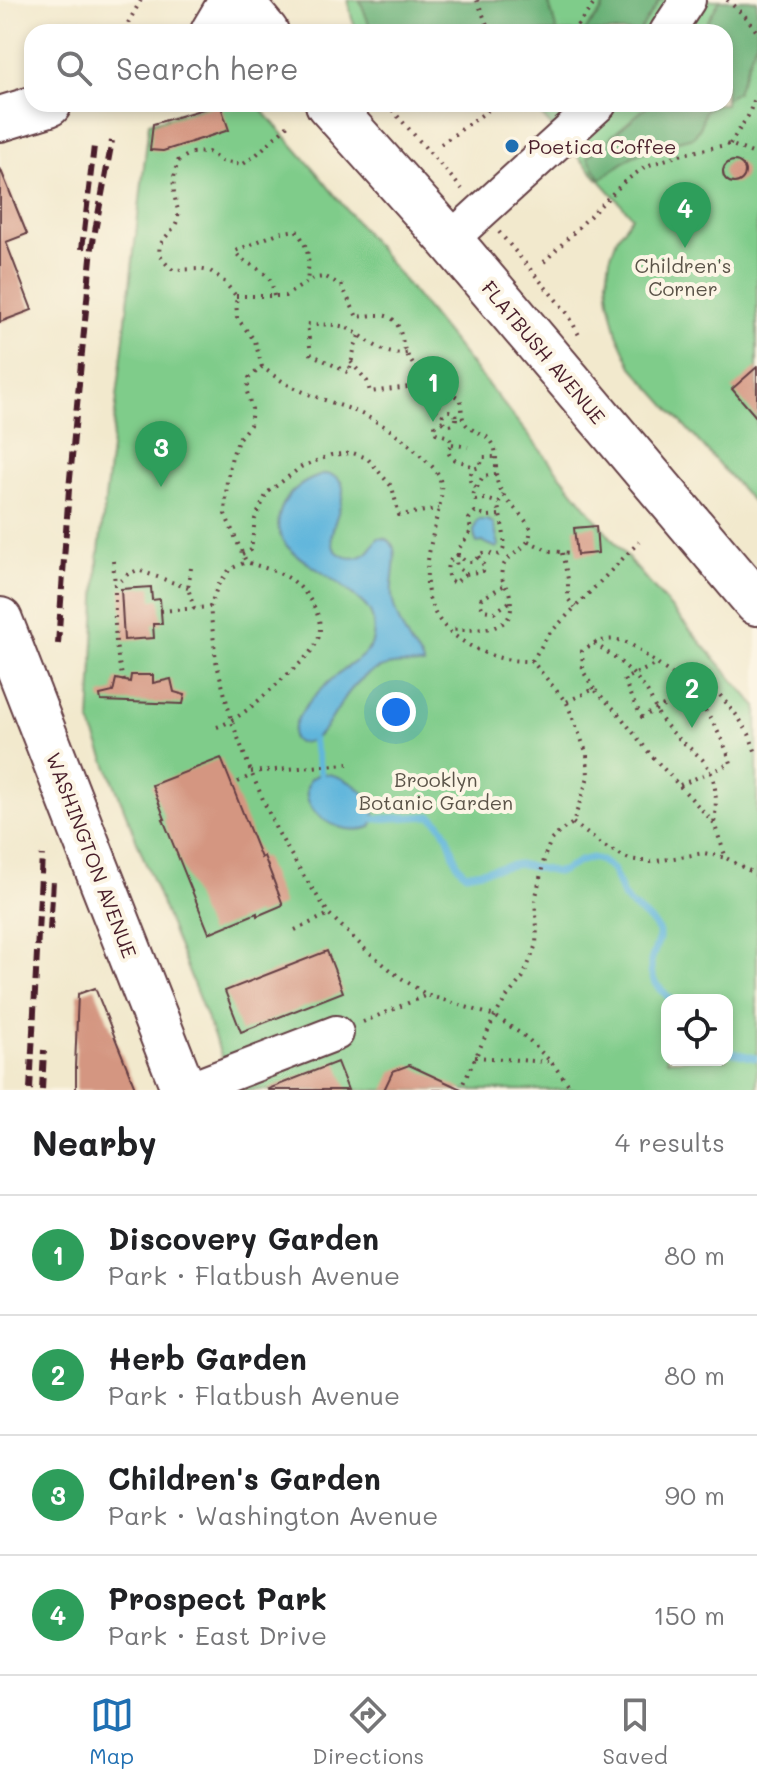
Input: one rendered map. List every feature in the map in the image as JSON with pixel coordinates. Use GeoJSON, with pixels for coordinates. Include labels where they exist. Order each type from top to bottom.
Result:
{"type":"FeatureCollection","features":[{"type":"Feature","properties":{"kind":"main road"},"geometry":{"type":"LineString","coordinates":[[218,24],[232,0]]}},
{"type":"Feature","properties":{"kind":"main road"},"geometry":{"type":"LineString","coordinates":[[239,0],[259,24]]}},
{"type":"Feature","properties":{"kind":"main road"},"geometry":{"type":"LineString","coordinates":[[0,119],[24,112]]}},
{"type":"Feature","properties":{"kind":"main road","name":"FLATBUSH AVENUE"},"geometry":{"type":"LineString","coordinates":[[337,112],[466,226],[757,603]]}},
{"type":"Feature","properties":{"kind":"main road","name":"WASHINGTON AVENUE"},"geometry":{"type":"LineString","coordinates":[[6,646],[186,1090]]}},
{"type":"Feature","properties":{"kind":"street"},"geometry":{"type":"LineString","coordinates":[[672,24],[688,0]]}},
{"type":"Feature","properties":{"kind":"street"},"geometry":{"type":"LineString","coordinates":[[466,226],[590,112]]}},
{"type":"Feature","properties":{"kind":"street"},"geometry":{"type":"LineString","coordinates":[[186,1090],[336,1033]]}},
{"type":"Feature","properties":{"kind":"path"},"geometry":{"type":"LineString","coordinates":[[128,23],[141,0]]}},
{"type":"Feature","properties":{"kind":"path"},"geometry":{"type":"LineString","coordinates":[[477,0],[487,24]]}},
{"type":"Feature","properties":{"kind":"path"},"geometry":{"type":"LineString","coordinates":[[578,24],[597,0]]}},
{"type":"Feature","properties":{"kind":"path"},"geometry":{"type":"LineString","coordinates":[[727,0],[757,32]]}},
{"type":"Feature","properties":{"kind":"path"},"geometry":{"type":"LineString","coordinates":[[730,144],[748,116],[757,93]]}},
{"type":"Feature","properties":{"kind":"path","name":"FLATBUSH AVENUE"},"geometry":{"type":"LineString","coordinates":[[395,112],[466,226],[568,314],[586,349]]}},
{"type":"Feature","properties":{"kind":"path"},"geometry":{"type":"LineString","coordinates":[[441,144],[486,112]]}},
{"type":"Feature","properties":{"kind":"path"},"geometry":{"type":"LineString","coordinates":[[289,124],[242,165],[221,161],[208,152],[191,153],[178,161],[172,178],[178,219],[162,240],[160,252],[163,262],[173,270],[210,271],[222,279],[236,296],[237,318],[255,341],[262,367],[293,387],[354,411],[388,429],[417,451],[437,472],[442,492],[427,566],[426,591],[435,614],[448,630],[472,647],[510,661],[532,661]]}},
{"type":"Feature","properties":{"kind":"path"},"geometry":{"type":"LineString","coordinates":[[544,262],[624,182],[646,166],[730,144],[757,155]]}},
{"type":"Feature","properties":{"kind":"path"},"geometry":{"type":"LineString","coordinates":[[274,296],[271,282],[264,273],[235,251],[278,233],[296,230],[306,243],[309,257],[307,283]]}},
{"type":"Feature","properties":{"kind":"path"},"geometry":{"type":"LineString","coordinates":[[236,296],[285,296],[314,278],[326,277],[342,286],[357,317],[388,316],[397,323],[407,353],[423,377],[460,399],[459,416],[450,425],[446,425],[435,409],[441,403],[442,389]]}},
{"type":"Feature","properties":{"kind":"path"},"geometry":{"type":"LineString","coordinates":[[359,336],[349,373],[311,354],[307,324],[337,325],[359,336],[383,351],[395,355],[407,353]]}},
{"type":"Feature","properties":{"kind":"path"},"geometry":{"type":"LineString","coordinates":[[351,362],[367,381],[370,392],[416,386],[423,377]]}},
{"type":"Feature","properties":{"kind":"path"},"geometry":{"type":"LineString","coordinates":[[246,562],[225,514],[227,480],[239,438],[250,425],[249,378],[262,367]]}},
{"type":"Feature","properties":{"kind":"path"},"geometry":{"type":"LineString","coordinates":[[448,630],[490,629],[508,619],[511,601],[509,591],[503,586],[502,571],[507,561],[528,541],[531,529],[498,484],[493,443],[451,411],[446,412],[435,426],[436,433],[449,437],[452,444]]}},
{"type":"Feature","properties":{"kind":"path"},"geometry":{"type":"LineString","coordinates":[[452,444],[468,447]]}},
{"type":"Feature","properties":{"kind":"path"},"geometry":{"type":"LineString","coordinates":[[452,444],[448,451],[450,458],[466,462],[473,469]]}},
{"type":"Feature","properties":{"kind":"path"},"geometry":{"type":"LineString","coordinates":[[242,554],[251,550],[255,519],[267,493],[301,467],[331,455],[353,453],[367,458],[392,487],[399,515],[439,509]]}},
{"type":"Feature","properties":{"kind":"path"},"geometry":{"type":"LineString","coordinates":[[477,487],[471,484],[473,469],[480,467],[483,457],[496,457]]}},
{"type":"Feature","properties":{"kind":"path"},"geometry":{"type":"LineString","coordinates":[[496,474],[483,476],[473,495],[475,500],[499,503]]}},
{"type":"Feature","properties":{"kind":"path"},"geometry":{"type":"LineString","coordinates":[[458,555],[466,562],[473,562],[484,552],[501,554],[505,541],[499,503],[504,494]]}},
{"type":"Feature","properties":{"kind":"path"},"geometry":{"type":"LineString","coordinates":[[466,574],[457,567],[458,550],[471,531],[469,519],[475,512],[499,515]]}},
{"type":"Feature","properties":{"kind":"path"},"geometry":{"type":"LineString","coordinates":[[528,541],[549,551],[571,553]]}},
{"type":"Feature","properties":{"kind":"path"},"geometry":{"type":"LineString","coordinates":[[532,661],[549,634],[639,542]]}},
{"type":"Feature","properties":{"kind":"path"},"geometry":{"type":"LineString","coordinates":[[562,553],[568,579],[568,599],[575,607]]}},
{"type":"Feature","properties":{"kind":"path"},"geometry":{"type":"LineString","coordinates":[[458,555],[448,563],[449,580],[455,583],[466,574],[483,571],[484,564],[479,556]]}},
{"type":"Feature","properties":{"kind":"path"},"geometry":{"type":"LineString","coordinates":[[113,561],[116,648],[124,681]]}},
{"type":"Feature","properties":{"kind":"path"},"geometry":{"type":"LineString","coordinates":[[217,727],[232,722],[311,651],[319,637],[320,623],[304,592],[292,580],[246,562],[230,569],[218,585],[210,607],[216,661],[232,722],[276,829],[329,914],[365,949],[427,995],[495,1016],[527,1038],[573,1090]]}},
{"type":"Feature","properties":{"kind":"path"},"geometry":{"type":"LineString","coordinates":[[191,568],[188,588],[194,609]]}},
{"type":"Feature","properties":{"kind":"path"},"geometry":{"type":"LineString","coordinates":[[115,585],[138,570],[188,588]]}},
{"type":"Feature","properties":{"kind":"path"},"geometry":{"type":"LineString","coordinates":[[503,586],[481,599],[483,610],[495,612],[511,601]]}},
{"type":"Feature","properties":{"kind":"path"},"geometry":{"type":"LineString","coordinates":[[161,611],[210,607]]}},
{"type":"Feature","properties":{"kind":"path"},"geometry":{"type":"LineString","coordinates":[[680,785],[731,763],[725,744],[707,711],[676,677],[620,639],[594,643],[582,651],[583,671],[594,689],[714,823],[726,858]]}},
{"type":"Feature","properties":{"kind":"path"},"geometry":{"type":"LineString","coordinates":[[594,643],[634,674],[663,721],[704,762],[710,772],[717,801],[714,823]]}},
{"type":"Feature","properties":{"kind":"path"},"geometry":{"type":"LineString","coordinates":[[460,1090],[495,1016],[523,977],[531,958],[536,944],[535,901],[545,855],[551,840],[573,823],[588,777],[587,754],[566,702],[532,661]]}},
{"type":"Feature","properties":{"kind":"path"},"geometry":{"type":"LineString","coordinates":[[657,664],[624,679],[642,717],[710,683],[749,734],[757,756]]}},
{"type":"Feature","properties":{"kind":"path"},"geometry":{"type":"LineString","coordinates":[[566,702],[594,689]]}},
{"type":"Feature","properties":{"kind":"path"},"geometry":{"type":"LineString","coordinates":[[238,782],[252,773],[348,764]]}},
{"type":"Feature","properties":{"kind":"path"},"geometry":{"type":"LineString","coordinates":[[573,823],[604,846],[629,859],[651,862],[704,853],[726,858],[757,875]]}},
{"type":"Feature","properties":{"kind":"path"},"geometry":{"type":"LineString","coordinates":[[295,930],[329,914]]}},
{"type":"Feature","properties":{"kind":"path"},"geometry":{"type":"LineString","coordinates":[[336,1033],[427,995]]}},
{"type":"Feature","properties":{"kind":"path"},"geometry":{"type":"LineString","coordinates":[[475,1057],[551,1062]]}},
{"type":"Feature","properties":{"kind":"green space","name":"Children's Corner"},"geometry":{"type":"Polygon","coordinates":[[[348,0],[757,0],[757,507],[632,367],[617,334],[607,280],[617,238],[632,216],[538,112],[733,112],[733,24],[354,24],[348,0]]]}},
{"type":"Feature","properties":{"kind":"green space"},"geometry":{"type":"Polygon","coordinates":[[[360,0],[548,0],[555,24],[369,24],[360,0]]]}},
{"type":"Feature","properties":{"kind":"green space"},"geometry":{"type":"Polygon","coordinates":[[[606,0],[660,0],[644,24],[591,24],[606,0]]]}},
{"type":"Feature","properties":{"kind":"green space"},"geometry":{"type":"Polygon","coordinates":[[[720,0],[757,0],[757,39],[737,92],[733,94],[733,24],[706,24],[720,0]]]}},
{"type":"Feature","properties":{"kind":"green space","name":"Brooklyn Botanic Garden"},"geometry":{"type":"Polygon","coordinates":[[[185,112],[264,112],[317,173],[625,555],[757,707],[757,1090],[235,1090],[90,722],[98,560],[149,123],[185,112]]]}},
{"type":"Feature","properties":{"kind":"green space"},"geometry":{"type":"Polygon","coordinates":[[[640,112],[704,112],[694,137],[660,145],[631,157],[601,179],[587,157],[640,112]]]}},
{"type":"Feature","properties":{"kind":"water"},"geometry":{"type":"Polygon","coordinates":[[[325,474],[336,477],[342,484],[341,502],[332,534],[337,552],[346,557],[362,556],[378,538],[387,539],[392,544],[395,609],[404,632],[424,665],[391,665],[369,674],[349,692],[319,735],[298,743],[293,739],[293,730],[301,713],[323,687],[367,651],[374,632],[372,617],[364,604],[292,551],[278,528],[285,500],[300,486],[325,474]]]}},
{"type":"Feature","properties":{"kind":"water"},"geometry":{"type":"Polygon","coordinates":[[[478,520],[493,523],[499,545],[497,548],[483,542],[477,543],[474,532],[478,520]]]}},
{"type":"Feature","properties":{"kind":"water"},"geometry":{"type":"Polygon","coordinates":[[[321,773],[341,778],[361,790],[373,807],[371,827],[360,830],[335,826],[314,811],[308,802],[307,791],[310,779],[321,773]]]}},
{"type":"Feature","properties":{"kind":"building"},"geometry":{"type":"Polygon","coordinates":[[[193,112],[223,112],[229,130],[163,151],[150,150],[153,124],[193,112]]]}},
{"type":"Feature","properties":{"kind":"building"},"geometry":{"type":"Polygon","coordinates":[[[734,161],[742,164],[745,172],[742,180],[734,183],[726,180],[723,172],[726,164],[734,161]]]}},
{"type":"Feature","properties":{"kind":"building"},"geometry":{"type":"Polygon","coordinates":[[[0,168],[27,234],[6,242],[32,310],[0,322],[0,168]]]}},
{"type":"Feature","properties":{"kind":"building"},"geometry":{"type":"Polygon","coordinates":[[[757,367],[757,418],[732,389],[757,367]]]}},
{"type":"Feature","properties":{"kind":"building"},"geometry":{"type":"Polygon","coordinates":[[[596,526],[598,553],[577,555],[574,528],[596,526]]]}},
{"type":"Feature","properties":{"kind":"building"},"geometry":{"type":"Polygon","coordinates":[[[151,587],[152,600],[160,599],[162,624],[153,624],[154,638],[124,640],[121,589],[151,587]]]}},
{"type":"Feature","properties":{"kind":"building"},"geometry":{"type":"Polygon","coordinates":[[[131,675],[153,675],[153,683],[171,679],[174,692],[185,695],[183,704],[101,701],[100,695],[113,692],[116,679],[130,682],[131,675]]]}},
{"type":"Feature","properties":{"kind":"building"},"geometry":{"type":"Polygon","coordinates":[[[221,758],[283,905],[209,933],[152,785],[221,758]]]}},
{"type":"Feature","properties":{"kind":"building"},"geometry":{"type":"Polygon","coordinates":[[[327,951],[343,992],[241,1032],[225,991],[327,951]]]}},
{"type":"Feature","properties":{"kind":"building"},"geometry":{"type":"Polygon","coordinates":[[[95,988],[136,1090],[76,1090],[78,994],[95,988]]]}},
{"type":"Feature","properties":{"kind":"building"},"geometry":{"type":"Polygon","coordinates":[[[337,1062],[348,1090],[268,1089],[337,1062]]]}},
{"type":"Feature","properties":{"kind":"building"},"geometry":{"type":"Polygon","coordinates":[[[409,1065],[463,1090],[384,1090],[393,1071],[409,1065]]]}},
{"type":"Feature","properties":{"kind":"waterway"},"geometry":{"type":"LineString","coordinates":[[313,740],[321,773]]}},
{"type":"Feature","properties":{"kind":"waterway"},"geometry":{"type":"LineString","coordinates":[[375,819],[431,816],[445,831],[457,863],[466,874],[518,864],[556,872],[592,858],[601,861],[613,870],[623,896],[659,932],[651,972],[655,983],[665,994]]}},
{"type":"Feature","properties":{"kind":"waterway"},"geometry":{"type":"LineString","coordinates":[[733,1052],[755,1058]]}},
{"type":"Feature","properties":{"kind":"railway"},"geometry":{"type":"LineString","coordinates":[[58,644],[92,247],[112,141]]}},
{"type":"Feature","properties":{"kind":"railway"},"geometry":{"type":"LineString","coordinates":[[82,249],[94,146]]}},
{"type":"Feature","properties":{"kind":"railway"},"geometry":{"type":"LineString","coordinates":[[30,1090],[42,855]]}},
{"type":"Feature","properties":{"kind":"railway"},"geometry":{"type":"LineString","coordinates":[[50,930],[53,880]]}},
{"type":"Feature","properties":{"kind":"railway"},"geometry":{"type":"LineString","coordinates":[[42,1090],[44,1050]]}},
{"type":"Feature","properties":{"kind":"place","name":"Poetica Coffee"},"geometry":{"type":"Point","coordinates":[512,146]}},
{"type":"Feature","properties":{"kind":"place","name":"Prospect Park"},"geometry":{"type":"Point","coordinates":[685,248]}},
{"type":"Feature","properties":{"kind":"place","name":"Discovery Garden"},"geometry":{"type":"Point","coordinates":[433,422]}},
{"type":"Feature","properties":{"kind":"place","name":"Children's Garden"},"geometry":{"type":"Point","coordinates":[161,487]}},
{"type":"Feature","properties":{"kind":"place","name":"Herb Garden"},"geometry":{"type":"Point","coordinates":[692,728]}}]}
